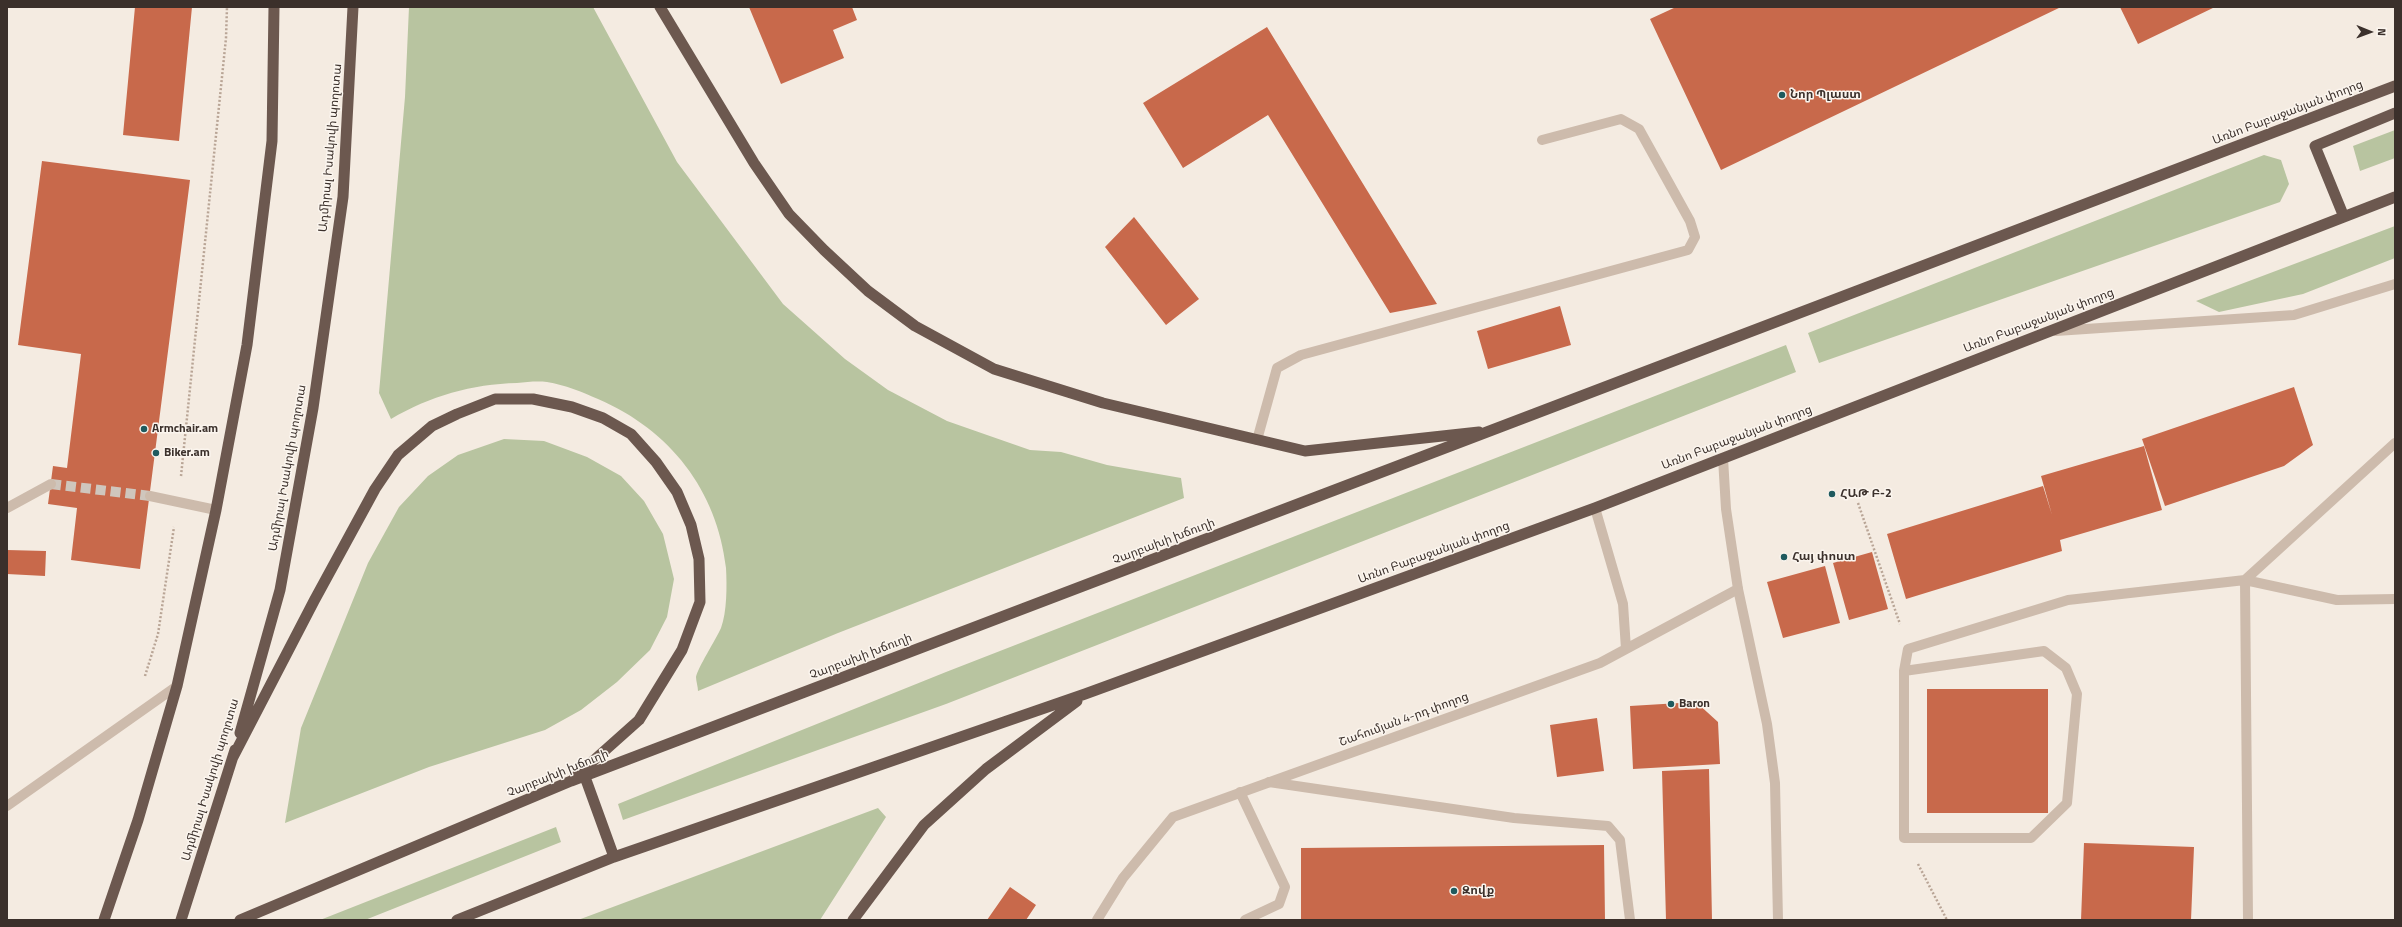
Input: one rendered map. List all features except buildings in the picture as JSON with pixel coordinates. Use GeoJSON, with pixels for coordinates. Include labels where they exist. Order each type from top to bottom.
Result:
{"type":"FeatureCollection","features":[{"type":"Feature","properties":{"kind":"highway"},"geometry":{"type":"LineString","coordinates":[[104,920],[138,820],[177,686],[216,510],[247,345],[272,141],[274,7]]}},
{"type":"Feature","properties":{"kind":"highway","name":"Ադմիրալ Իսակովի պողոտա"},"geometry":{"type":"LineString","coordinates":[[181,920],[233,757],[280,590],[313,408],[343,198],[353,7]]}},
{"type":"Feature","properties":{"kind":"highway"},"geometry":{"type":"LineString","coordinates":[[660,7],[754,163],[789,214],[824,250],[868,291],[915,326],[994,369],[1103,403],[1305,451],[1496,430]]}},
{"type":"Feature","properties":{"kind":"highway","name":"Առնո Բաբաջանյան փողոց"},"geometry":{"type":"LineString","coordinates":[[1496,430],[2395,86]]}},
{"type":"Feature","properties":{"kind":"highway"},"geometry":{"type":"LineString","coordinates":[[2344,217],[2315,146],[2395,113]]}},
{"type":"Feature","properties":{"kind":"highway","name":"Առնո Բաբաջանյան փողոց"},"geometry":{"type":"LineString","coordinates":[[1085,694],[1595,508],[2395,197]]}},
{"type":"Feature","properties":{"kind":"highway"},"geometry":{"type":"LineString","coordinates":[[233,757],[375,489],[398,455],[432,426],[457,414],[495,399],[533,399],[572,407],[603,418],[631,434],[656,462],[677,492],[691,525],[699,559],[700,602],[682,650],[639,720],[570,781]]}},
{"type":"Feature","properties":{"kind":"highway","name":"Չարբախի խճուղի"},"geometry":{"type":"LineString","coordinates":[[240,920],[570,781],[585,777],[1496,430]]}},
{"type":"Feature","properties":{"kind":"highway"},"geometry":{"type":"LineString","coordinates":[[457,920],[614,857],[1085,694]]}},
{"type":"Feature","properties":{"kind":"highway"},"geometry":{"type":"LineString","coordinates":[[853,920],[924,824],[986,769],[1085,694]]}},
{"type":"Feature","properties":{"kind":"highway"},"geometry":{"type":"LineString","coordinates":[[585,777],[614,857]]}},
{"type":"Feature","properties":{"kind":"street"},"geometry":{"type":"LineString","coordinates":[[1257,440],[1277,368],[1301,355],[1688,250],[1696,237],[1690,220],[1639,129],[1622,119],[1542,140]]}},
{"type":"Feature","properties":{"kind":"street"},"geometry":{"type":"LineString","coordinates":[[2048,331],[2294,315],[2395,284]]}},
{"type":"Feature","properties":{"kind":"street"},"geometry":{"type":"LineString","coordinates":[[2248,920],[2245,580],[2395,443]]}},
{"type":"Feature","properties":{"kind":"street"},"geometry":{"type":"LineString","coordinates":[[1723,458],[1726,509],[1738,589],[1767,724],[1775,783],[1778,920]]}},
{"type":"Feature","properties":{"kind":"street"},"geometry":{"type":"LineString","coordinates":[[7,508],[51,484]]}},
{"type":"Feature","properties":{"kind":"street"},"geometry":{"type":"LineString","coordinates":[[150,496],[216,510]]}},
{"type":"Feature","properties":{"kind":"street"},"geometry":{"type":"LineString","coordinates":[[1595,508],[1623,604],[1626,649]]}},
{"type":"Feature","properties":{"kind":"street"},"geometry":{"type":"LineString","coordinates":[[1904,671],[2044,651],[2066,668],[2077,694],[2067,803],[2031,838],[1904,838],[1904,671],[1908,649],[2068,600],[2245,580],[2336,600],[2395,599]]}},
{"type":"Feature","properties":{"kind":"street","name":"Շահումյան 4-րդ փողոց"},"geometry":{"type":"LineString","coordinates":[[1097,920],[1123,878],[1173,817],[1600,663],[1738,589]]}},
{"type":"Feature","properties":{"kind":"street"},"geometry":{"type":"LineString","coordinates":[[7,806],[177,686]]}},
{"type":"Feature","properties":{"kind":"street"},"geometry":{"type":"LineString","coordinates":[[1269,782],[1514,818],[1608,826],[1620,840],[1630,920]]}},
{"type":"Feature","properties":{"kind":"street"},"geometry":{"type":"LineString","coordinates":[[1240,792],[1285,887],[1279,904],[1245,920]]}},
{"type":"Feature","properties":{"kind":"path"},"geometry":{"type":"LineString","coordinates":[[131,719],[158,634],[178,502],[190,402],[226,38],[227,7]]}},
{"type":"Feature","properties":{"kind":"path"},"geometry":{"type":"LineString","coordinates":[[1858,503],[1902,632]]}},
{"type":"Feature","properties":{"kind":"path"},"geometry":{"type":"LineString","coordinates":[[1904,838],[1947,920]]}},
{"type":"Feature","properties":{"kind":"green space"},"geometry":{"type":"Polygon","coordinates":[[[409,7],[593,7],[677,162],[783,304],[845,359],[888,390],[947,421],[1030,450],[1061,452],[1107,465],[1181,478],[1184,498],[838,633],[698,691],[696,677],[697,673],[719,633],[723,622],[726,599],[726,568],[721,540],[712,513],[701,488],[686,466],[668,446],[647,428],[624,412],[580,391],[547,382],[500,384],[468,389],[436,398],[391,419],[379,393],[405,97],[409,7]]]}},
{"type":"Feature","properties":{"kind":"green space"},"geometry":{"type":"Polygon","coordinates":[[[2395,130],[2395,158],[2360,171],[2353,146],[2395,130]]]}},
{"type":"Feature","properties":{"kind":"green space"},"geometry":{"type":"Polygon","coordinates":[[[2264,155],[2281,160],[2289,184],[2280,202],[1819,363],[1808,333],[2264,155]]]}},
{"type":"Feature","properties":{"kind":"green space"},"geometry":{"type":"Polygon","coordinates":[[[2395,226],[2395,258],[2303,294],[2219,312],[2196,301],[2395,226]]]}},
{"type":"Feature","properties":{"kind":"green space"},"geometry":{"type":"Polygon","coordinates":[[[1786,345],[1796,372],[946,704],[623,820],[618,804],[946,672],[1786,345]]]}},
{"type":"Feature","properties":{"kind":"green space"},"geometry":{"type":"Polygon","coordinates":[[[504,439],[544,441],[587,457],[621,476],[644,501],[663,534],[674,579],[667,617],[650,650],[617,682],[581,710],[545,730],[429,767],[285,823],[301,728],[368,563],[399,507],[428,476],[458,455],[504,439]]]}},
{"type":"Feature","properties":{"kind":"green space"},"geometry":{"type":"Polygon","coordinates":[[[878,808],[886,817],[820,920],[578,920],[878,808]]]}},
{"type":"Feature","properties":{"kind":"green space"},"geometry":{"type":"Polygon","coordinates":[[[556,827],[561,842],[365,920],[320,920],[556,827]]]}},
{"type":"Feature","properties":{"kind":"tunnel"},"geometry":{"type":"LineString","coordinates":[[51,484],[150,496]]}},
{"type":"Feature","properties":{"kind":"place","name":"Նոր Պլաստ"},"geometry":{"type":"Point","coordinates":[1782,95]}},
{"type":"Feature","properties":{"kind":"place","name":"Armchair.am"},"geometry":{"type":"Point","coordinates":[144,429]}},
{"type":"Feature","properties":{"kind":"place","name":"Biker.am"},"geometry":{"type":"Point","coordinates":[156,453]}},
{"type":"Feature","properties":{"kind":"place","name":"ՀԱԹ Բ-2"},"geometry":{"type":"Point","coordinates":[1832,494]}},
{"type":"Feature","properties":{"kind":"place","name":"Հայ փոստ"},"geometry":{"type":"Point","coordinates":[1784,557]}},
{"type":"Feature","properties":{"kind":"place","name":"Baron"},"geometry":{"type":"Point","coordinates":[1671,704]}},
{"type":"Feature","properties":{"kind":"place","name":"Զովք"},"geometry":{"type":"Point","coordinates":[1454,891]}}]}
